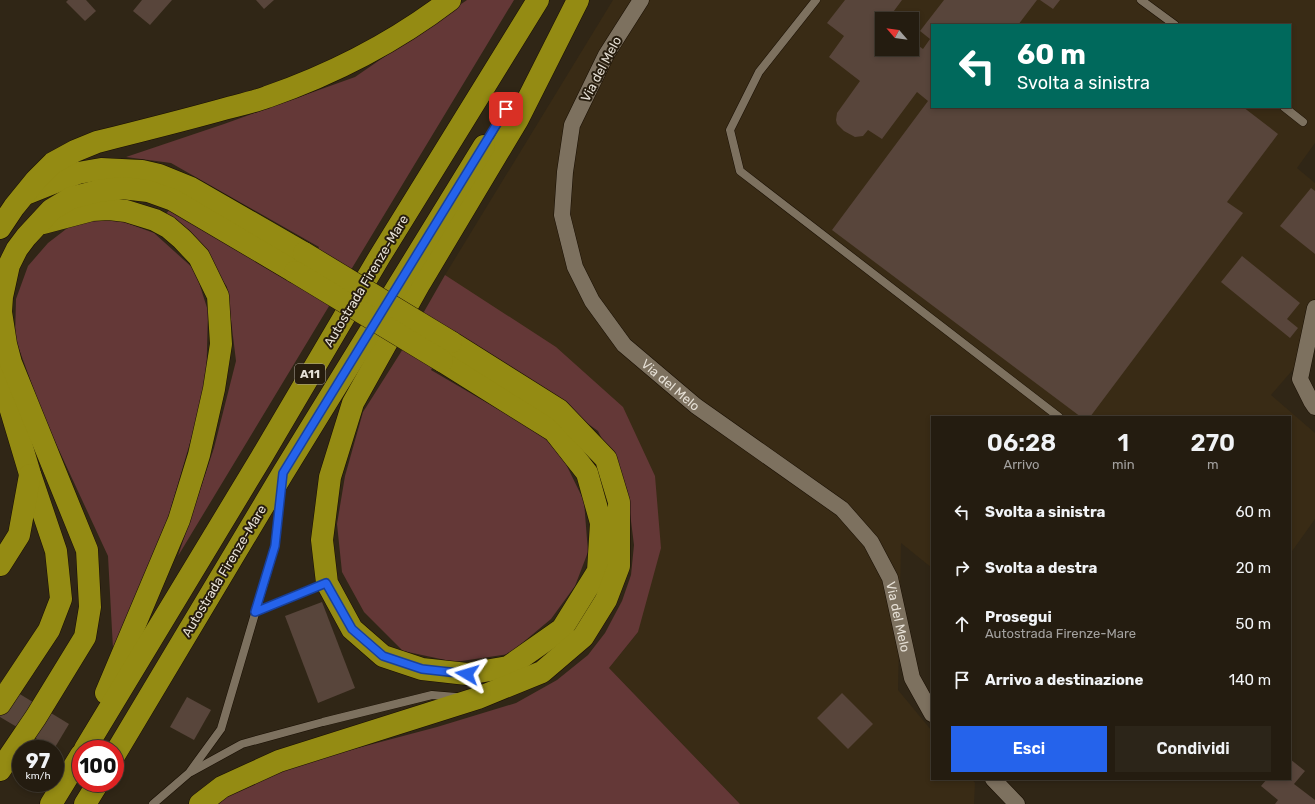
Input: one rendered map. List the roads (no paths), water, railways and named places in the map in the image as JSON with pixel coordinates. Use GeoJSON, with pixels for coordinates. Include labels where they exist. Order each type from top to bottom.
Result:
{"type":"FeatureCollection","features":[{"type":"Feature","properties":{"kind":"highway"},"geometry":{"type":"LineString","coordinates":[[0,228],[14,207],[36,180],[53,163],[75,150],[97,142],[266,97],[311,80],[341,67],[405,32],[450,0]]}},
{"type":"Feature","properties":{"kind":"highway","name":"Autostrada Firenze-Mare"},"geometry":{"type":"LineString","coordinates":[[90,740],[261,458],[380,256],[538,0]]}},
{"type":"Feature","properties":{"kind":"highway","name":"Autostrada Firenze-Mare"},"geometry":{"type":"LineString","coordinates":[[123,740],[283,473],[573,0]]}},
{"type":"Feature","properties":{"kind":"highway"},"geometry":{"type":"LineString","coordinates":[[446,351],[554,431],[587,473],[601,524],[598,571],[562,629],[508,667],[467,674],[422,669],[383,656],[352,629],[326,583],[322,540],[330,477],[354,403],[420,283],[518,119],[578,0]]}},
{"type":"Feature","properties":{"kind":"highway"},"geometry":{"type":"LineString","coordinates":[[24,195],[78,173],[101,169],[142,171],[159,175],[191,188],[300,263],[446,351],[559,410],[606,459],[619,502],[619,566],[606,600],[584,637],[542,672],[478,698],[279,761],[222,786],[200,804]]}},
{"type":"Feature","properties":{"kind":"highway"},"geometry":{"type":"LineString","coordinates":[[0,770],[36,717],[85,638],[90,607],[88,550],[11,363],[3,329],[1,312],[2,297],[9,265],[17,249],[51,210],[71,198],[104,190],[135,189],[155,193],[173,200],[300,263]]}},
{"type":"Feature","properties":{"kind":"highway"},"geometry":{"type":"LineString","coordinates":[[38,224],[92,210],[109,209],[126,211],[149,218],[168,227],[199,257],[218,296],[221,344],[214,389],[199,455],[179,520],[87,740]]}},
{"type":"Feature","properties":{"kind":"highway"},"geometry":{"type":"LineString","coordinates":[[0,374],[30,474],[56,551],[62,599],[49,630],[0,704]]}},
{"type":"Feature","properties":{"kind":"highway"},"geometry":{"type":"LineString","coordinates":[[0,565],[20,535],[30,474]]}},
{"type":"Feature","properties":{"kind":"highway","name":"Autostrada Firenze-Mare"},"geometry":{"type":"LineString","coordinates":[[51,804],[72,769]]}},
{"type":"Feature","properties":{"kind":"highway"},"geometry":{"type":"LineString","coordinates":[[85,804],[92,792]]}},
{"type":"Feature","properties":{"kind":"street","name":"Via del Melo"},"geometry":{"type":"LineString","coordinates":[[641,0],[606,55],[572,125],[565,172],[562,215],[575,267],[592,301],[624,345],[696,406],[842,509],[871,542],[890,578],[912,678],[931,712]]}},
{"type":"Feature","properties":{"kind":"street"},"geometry":{"type":"LineString","coordinates":[[1315,308],[1300,378],[1315,407]]}},
{"type":"Feature","properties":{"kind":"street"},"geometry":{"type":"LineString","coordinates":[[994,780],[1016,804]]}},
{"type":"Feature","properties":{"kind":"lane"},"geometry":{"type":"LineString","coordinates":[[816,0],[759,72],[730,130],[740,171],[1059,416]]}},
{"type":"Feature","properties":{"kind":"lane"},"geometry":{"type":"LineString","coordinates":[[1141,0],[1173,24]]}},
{"type":"Feature","properties":{"kind":"lane"},"geometry":{"type":"LineString","coordinates":[[1285,108],[1304,122]]}},
{"type":"Feature","properties":{"kind":"lane"},"geometry":{"type":"LineString","coordinates":[[189,773],[221,729],[275,546],[283,473]]}},
{"type":"Feature","properties":{"kind":"lane"},"geometry":{"type":"LineString","coordinates":[[255,612],[326,583]]}},
{"type":"Feature","properties":{"kind":"lane"},"geometry":{"type":"LineString","coordinates":[[153,804],[189,773],[242,744],[432,695],[478,698]]}}]}
